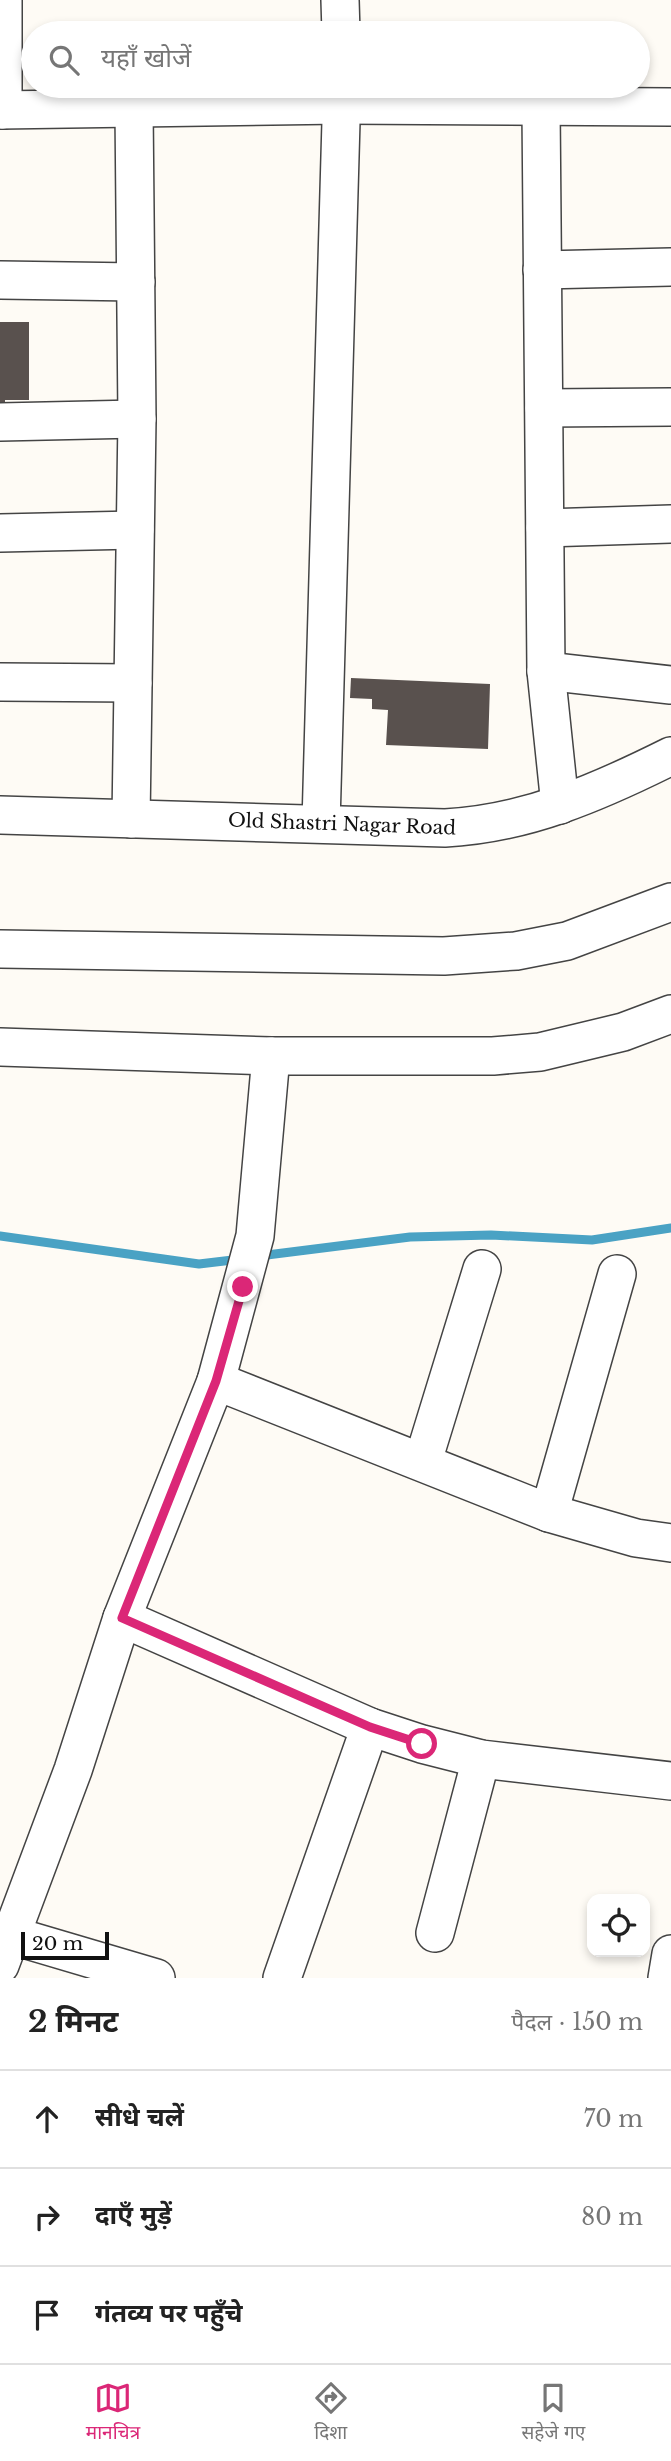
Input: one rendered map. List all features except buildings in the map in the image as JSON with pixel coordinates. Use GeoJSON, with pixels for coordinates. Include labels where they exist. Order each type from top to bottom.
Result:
{"type":"FeatureCollection","features":[{"type":"Feature","properties":{"kind":"street"},"geometry":{"type":"LineString","coordinates":[[3,0],[2,110],[134,108],[294,98]]}},
{"type":"Feature","properties":{"kind":"street"},"geometry":{"type":"LineString","coordinates":[[340,0],[341,21]]}},
{"type":"Feature","properties":{"kind":"street"},"geometry":{"type":"LineString","coordinates":[[321,823],[342,98]]}},
{"type":"Feature","properties":{"kind":"street"},"geometry":{"type":"LineString","coordinates":[[388,98],[541,108],[671,107]]}},
{"type":"Feature","properties":{"kind":"street"},"geometry":{"type":"LineString","coordinates":[[131,818],[137,419],[134,108]]}},
{"type":"Feature","properties":{"kind":"street"},"geometry":{"type":"LineString","coordinates":[[541,108],[546,671],[560,805]]}},
{"type":"Feature","properties":{"kind":"street"},"geometry":{"type":"LineString","coordinates":[[542,270],[671,267]]}},
{"type":"Feature","properties":{"kind":"street"},"geometry":{"type":"LineString","coordinates":[[0,280],[136,282]]}},
{"type":"Feature","properties":{"kind":"street"},"geometry":{"type":"LineString","coordinates":[[544,408],[671,407]]}},
{"type":"Feature","properties":{"kind":"street"},"geometry":{"type":"LineString","coordinates":[[0,422],[137,419]]}},
{"type":"Feature","properties":{"kind":"street"},"geometry":{"type":"LineString","coordinates":[[545,528],[671,524]]}},
{"type":"Feature","properties":{"kind":"street"},"geometry":{"type":"LineString","coordinates":[[0,533],[135,530]]}},
{"type":"Feature","properties":{"kind":"street"},"geometry":{"type":"LineString","coordinates":[[546,671],[671,685]]}},
{"type":"Feature","properties":{"kind":"street"},"geometry":{"type":"LineString","coordinates":[[0,682],[133,683]]}},
{"type":"Feature","properties":{"kind":"street","name":"Old Shastri Nagar Road"},"geometry":{"type":"LineString","coordinates":[[0,815],[482,827],[560,805],[618,782],[671,756]]}},
{"type":"Feature","properties":{"kind":"street"},"geometry":{"type":"LineString","coordinates":[[0,949],[432,956],[516,951],[567,941],[671,902]]}},
{"type":"Feature","properties":{"kind":"street"},"geometry":{"type":"LineString","coordinates":[[0,1047],[271,1056],[493,1056],[540,1052],[622,1032],[671,1014]]}},
{"type":"Feature","properties":{"kind":"street"},"geometry":{"type":"LineString","coordinates":[[156,1978],[4,1945],[73,1770],[122,1618],[216,1381],[255,1236],[271,1056]]}},
{"type":"Feature","properties":{"kind":"street"},"geometry":{"type":"LineString","coordinates":[[423,1461],[482,1269]]}},
{"type":"Feature","properties":{"kind":"street"},"geometry":{"type":"LineString","coordinates":[[549,1513],[617,1274]]}},
{"type":"Feature","properties":{"kind":"street"},"geometry":{"type":"LineString","coordinates":[[216,1381],[549,1513],[636,1538],[671,1543]]}},
{"type":"Feature","properties":{"kind":"street"},"geometry":{"type":"LineString","coordinates":[[122,1618],[370,1727],[481,1759],[671,1781]]}},
{"type":"Feature","properties":{"kind":"street"},"geometry":{"type":"LineString","coordinates":[[282,1978],[370,1727]]}},
{"type":"Feature","properties":{"kind":"street"},"geometry":{"type":"LineString","coordinates":[[435,1933],[481,1759]]}},
{"type":"Feature","properties":{"kind":"street"},"geometry":{"type":"LineString","coordinates":[[667,1978],[671,1954]]}},
{"type":"Feature","properties":{"kind":"waterway"},"geometry":{"type":"LineString","coordinates":[[259,1256],[410,1237],[491,1235],[592,1240],[671,1228]]}},
{"type":"Feature","properties":{"kind":"waterway"},"geometry":{"type":"LineString","coordinates":[[0,1236],[199,1264],[241,1259]]}},
{"type":"Feature","properties":{"kind":"route"},"geometry":{"type":"LineString","coordinates":[[243,1287],[216,1381],[122,1618],[370,1727],[422,1744]]}}]}
